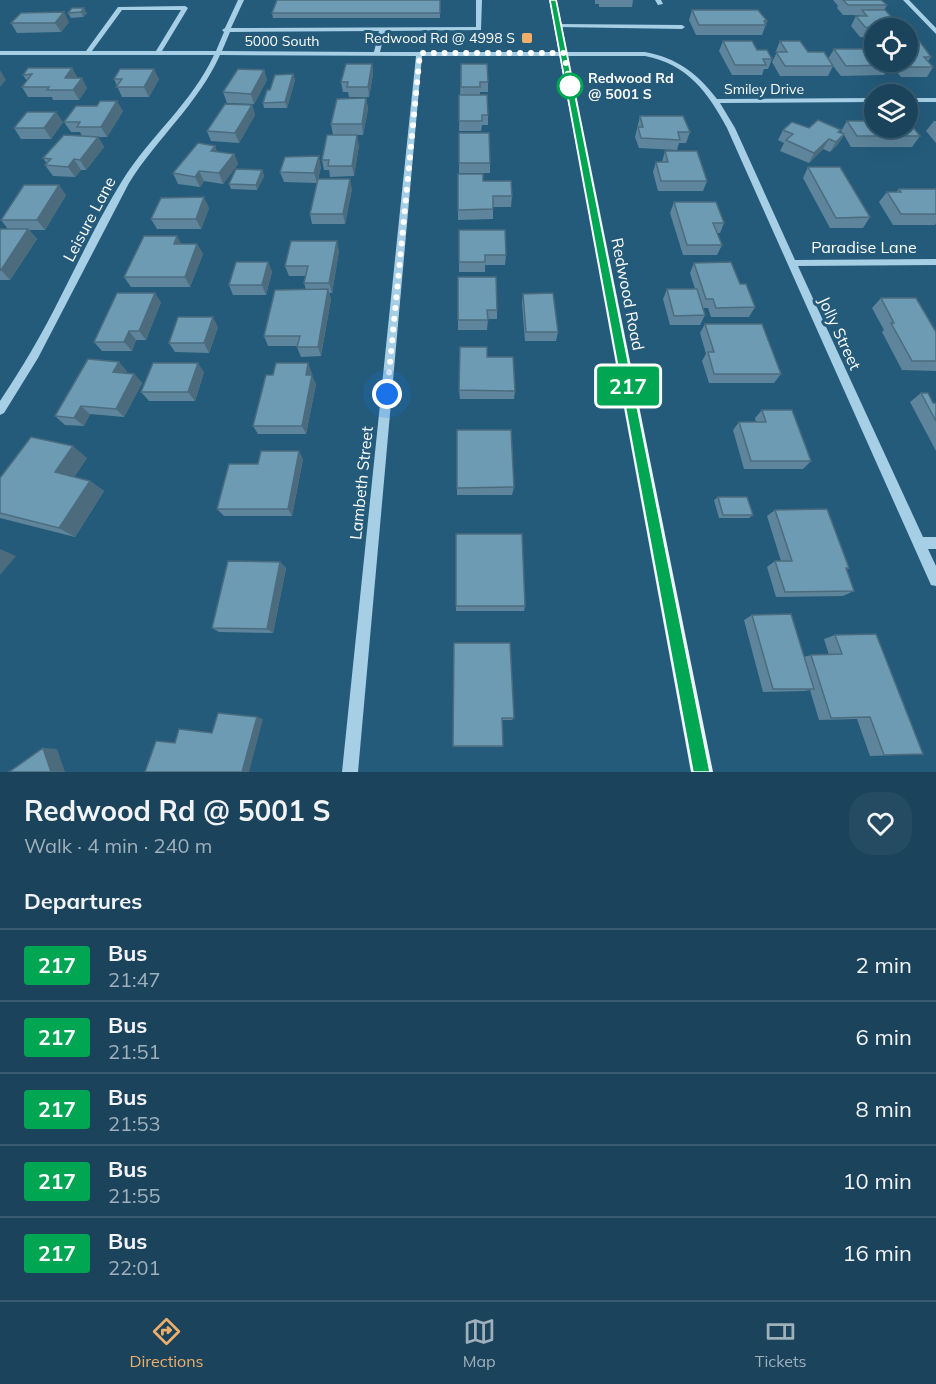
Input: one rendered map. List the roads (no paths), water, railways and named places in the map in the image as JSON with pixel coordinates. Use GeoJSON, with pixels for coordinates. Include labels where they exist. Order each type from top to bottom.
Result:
{"type":"FeatureCollection","features":[{"type":"Feature","properties":{"kind":"main road","name":"Redwood Road"},"geometry":{"type":"LineString","coordinates":[[553,0],[702,772]]}},
{"type":"Feature","properties":{"kind":"street","name":"Leisure Lane"},"geometry":{"type":"LineString","coordinates":[[0,410],[32,359],[126,181],[200,88],[218,53],[225,30],[241,0]]}},
{"type":"Feature","properties":{"kind":"street"},"geometry":{"type":"LineString","coordinates":[[225,30],[478,29],[479,0]]}},
{"type":"Feature","properties":{"kind":"street"},"geometry":{"type":"LineString","coordinates":[[906,0],[936,32]]}},
{"type":"Feature","properties":{"kind":"street"},"geometry":{"type":"LineString","coordinates":[[88,52],[120,8],[185,8],[158,53]]}},
{"type":"Feature","properties":{"kind":"street"},"geometry":{"type":"LineString","coordinates":[[559,26],[682,27]]}},
{"type":"Feature","properties":{"kind":"street"},"geometry":{"type":"LineString","coordinates":[[377,53],[382,29]]}},
{"type":"Feature","properties":{"kind":"street","name":"5000 South"},"geometry":{"type":"LineString","coordinates":[[0,53],[564,53]]}},
{"type":"Feature","properties":{"kind":"street","name":"Lambeth Street"},"geometry":{"type":"LineString","coordinates":[[350,772],[420,53]]}},
{"type":"Feature","properties":{"kind":"street","name":"Smiley Drive"},"geometry":{"type":"LineString","coordinates":[[564,53],[664,56],[685,68],[715,101],[864,100]]}},
{"type":"Feature","properties":{"kind":"street"},"geometry":{"type":"LineString","coordinates":[[918,100],[936,100]]}},
{"type":"Feature","properties":{"kind":"street","name":"Jolly Street"},"geometry":{"type":"LineString","coordinates":[[715,101],[731,128],[936,580]]}},
{"type":"Feature","properties":{"kind":"street","name":"Paradise Lane"},"geometry":{"type":"LineString","coordinates":[[792,263],[936,262]]}},
{"type":"Feature","properties":{"kind":"street"},"geometry":{"type":"LineString","coordinates":[[920,543],[936,543]]}},
{"type":"Feature","properties":{"kind":"place","name":"Redwood Rd @ 4998 S"},"geometry":{"type":"Point","coordinates":[527,38]}},
{"type":"Feature","properties":{"kind":"place","name":"Redwood Rd @ 5001 S"},"geometry":{"type":"Point","coordinates":[570,86]}}]}
